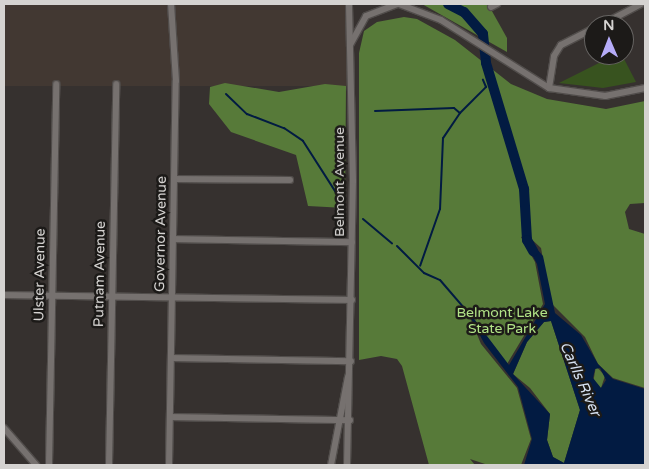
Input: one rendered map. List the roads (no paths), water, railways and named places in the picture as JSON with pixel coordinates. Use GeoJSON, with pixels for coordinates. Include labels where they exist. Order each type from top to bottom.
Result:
{"type":"FeatureCollection","features":[{"type":"Feature","properties":{"kind":"street","name":"Governor Avenue"},"geometry":{"type":"LineString","coordinates":[[169,465],[176,81],[171,4]]}},
{"type":"Feature","properties":{"kind":"street","name":"Belmont Avenue"},"geometry":{"type":"LineString","coordinates":[[347,465],[350,420],[352,300],[349,4]]}},
{"type":"Feature","properties":{"kind":"street"},"geometry":{"type":"LineString","coordinates":[[349,46],[366,16],[398,4],[433,16],[549,88],[605,96],[645,88]]}},
{"type":"Feature","properties":{"kind":"street"},"geometry":{"type":"LineString","coordinates":[[620,15],[641,4]]}},
{"type":"Feature","properties":{"kind":"street"},"geometry":{"type":"LineString","coordinates":[[549,88],[554,56],[561,45],[584,33]]}},
{"type":"Feature","properties":{"kind":"street","name":"Ulster Avenue"},"geometry":{"type":"LineString","coordinates":[[49,465],[56,84]]}},
{"type":"Feature","properties":{"kind":"street","name":"Putnam Avenue"},"geometry":{"type":"LineString","coordinates":[[109,465],[116,84]]}},
{"type":"Feature","properties":{"kind":"street"},"geometry":{"type":"LineString","coordinates":[[174,179],[290,180]]}},
{"type":"Feature","properties":{"kind":"street"},"geometry":{"type":"LineString","coordinates":[[173,239],[352,242]]}},
{"type":"Feature","properties":{"kind":"street"},"geometry":{"type":"LineString","coordinates":[[4,294],[352,300]]}},
{"type":"Feature","properties":{"kind":"street"},"geometry":{"type":"LineString","coordinates":[[171,358],[351,361]]}},
{"type":"Feature","properties":{"kind":"street","name":"Belmont Avenue"},"geometry":{"type":"LineString","coordinates":[[331,465],[351,361]]}},
{"type":"Feature","properties":{"kind":"street"},"geometry":{"type":"LineString","coordinates":[[170,417],[350,420]]}},
{"type":"Feature","properties":{"kind":"street"},"geometry":{"type":"LineString","coordinates":[[4,428],[36,465]]}},
{"type":"Feature","properties":{"kind":"water"},"geometry":{"type":"Polygon","coordinates":[[[524,240],[529,240],[543,256],[555,313],[581,335],[598,364],[613,379],[645,389],[645,465],[524,465],[532,439],[518,387],[484,343],[465,307],[509,365],[545,304],[537,264],[524,240]],[[551,321],[544,322],[527,342],[513,374],[550,414],[547,440],[553,457],[564,463],[580,410],[551,321]],[[600,368],[595,369],[593,378],[601,388],[606,380],[600,368]]]}},
{"type":"Feature","properties":{"kind":"waterway","name":"Carlls River"},"geometry":{"type":"LineString","coordinates":[[448,4],[464,12],[483,34],[486,63],[524,189],[527,240],[533,251]]}},
{"type":"Feature","properties":{"kind":"waterway"},"geometry":{"type":"LineString","coordinates":[[460,113],[486,87],[483,80]]}},
{"type":"Feature","properties":{"kind":"waterway"},"geometry":{"type":"LineString","coordinates":[[226,94],[247,114],[284,128],[303,141],[342,202]]}},
{"type":"Feature","properties":{"kind":"waterway"},"geometry":{"type":"LineString","coordinates":[[375,111],[454,108],[460,113],[443,138],[440,209],[420,266]]}},
{"type":"Feature","properties":{"kind":"waterway"},"geometry":{"type":"LineString","coordinates":[[363,219],[392,243]]}},
{"type":"Feature","properties":{"kind":"waterway"},"geometry":{"type":"LineString","coordinates":[[397,246],[424,273],[440,280],[471,316]]}},
{"type":"Feature","properties":{"kind":"park label","name":"Belmont Lake State Park"},"geometry":{"type":"Point","coordinates":[502,322]}}]}
